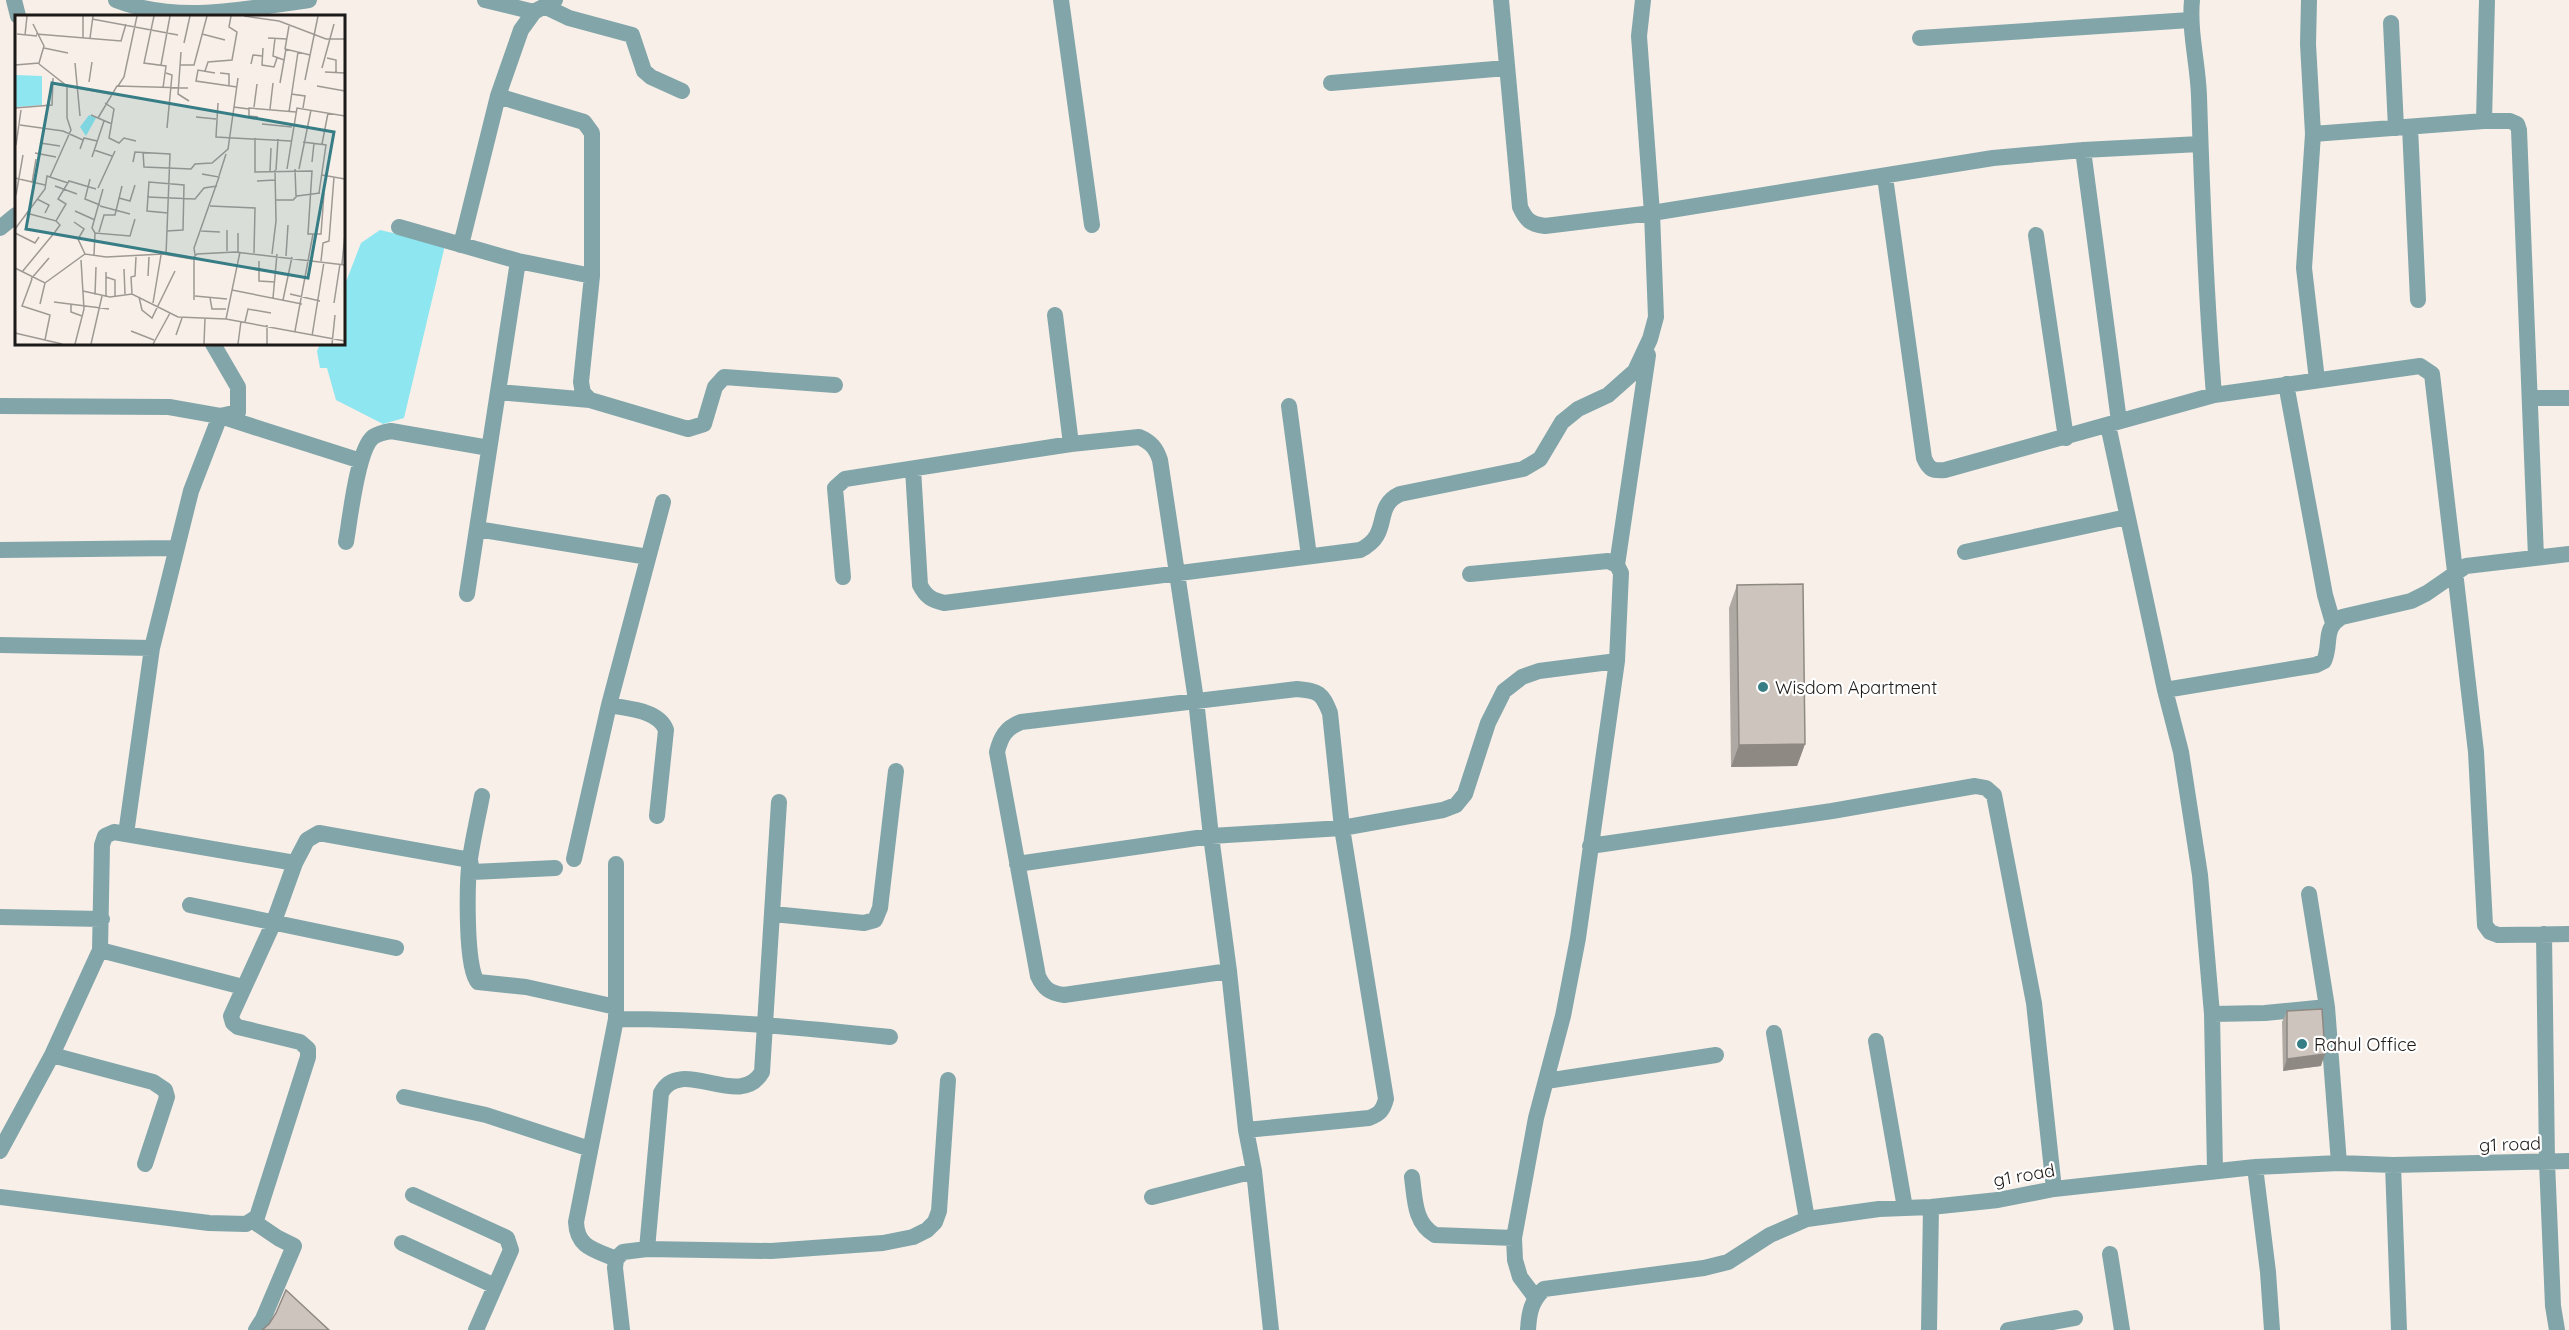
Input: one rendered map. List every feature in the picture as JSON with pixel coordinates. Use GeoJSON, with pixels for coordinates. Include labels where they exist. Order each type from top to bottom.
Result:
{"type":"FeatureCollection","features":[{"type":"Feature","properties":{"kind":"street"},"geometry":{"type":"LineString","coordinates":[[14,0],[18,15]]}},
{"type":"Feature","properties":{"kind":"street"},"geometry":{"type":"LineString","coordinates":[[116,0],[140,13],[232,9],[309,0]]}},
{"type":"Feature","properties":{"kind":"street"},"geometry":{"type":"LineString","coordinates":[[485,0],[544,6],[588,24],[627,32],[636,42],[644,71],[651,77],[682,91]]}},
{"type":"Feature","properties":{"kind":"street"},"geometry":{"type":"LineString","coordinates":[[1061,0],[1092,225]]}},
{"type":"Feature","properties":{"kind":"street"},"geometry":{"type":"LineString","coordinates":[[1501,0],[1520,207],[1531,224],[1545,226],[1652,213],[1994,158],[2083,150],[2200,144]]}},
{"type":"Feature","properties":{"kind":"street"},"geometry":{"type":"LineString","coordinates":[[1528,1330],[1529,1312],[1535,1297],[1518,1269],[1515,1260],[1514,1238],[1536,1118],[1563,1016],[1578,938],[1617,661],[1621,573],[1617,565],[1650,339],[1656,317],[1652,213],[1639,36],[1643,0]]}},
{"type":"Feature","properties":{"kind":"street"},"geometry":{"type":"LineString","coordinates":[[2192,0],[2190,20],[2198,80],[2204,257],[2214,395]]}},
{"type":"Feature","properties":{"kind":"street"},"geometry":{"type":"LineString","coordinates":[[2308,0],[2313,134],[2304,268],[2317,380]]}},
{"type":"Feature","properties":{"kind":"street"},"geometry":{"type":"LineString","coordinates":[[2484,121],[2487,0]]}},
{"type":"Feature","properties":{"kind":"street"},"geometry":{"type":"LineString","coordinates":[[461,245],[498,96],[521,30],[544,6]]}},
{"type":"Feature","properties":{"kind":"street"},"geometry":{"type":"LineString","coordinates":[[1920,38],[2190,20]]}},
{"type":"Feature","properties":{"kind":"street"},"geometry":{"type":"LineString","coordinates":[[2391,23],[2403,127],[2418,300]]}},
{"type":"Feature","properties":{"kind":"street"},"geometry":{"type":"LineString","coordinates":[[1331,83],[1506,68]]}},
{"type":"Feature","properties":{"kind":"street"},"geometry":{"type":"LineString","coordinates":[[498,96],[584,122],[592,133],[592,276],[580,382],[584,393],[590,399]]}},
{"type":"Feature","properties":{"kind":"street"},"geometry":{"type":"LineString","coordinates":[[2313,134],[2484,121],[2510,121],[2517,124],[2536,557]]}},
{"type":"Feature","properties":{"kind":"street"},"geometry":{"type":"LineString","coordinates":[[2083,150],[2113,423],[2127,517],[2181,753],[2200,875],[2212,1014],[2215,1170]]}},
{"type":"Feature","properties":{"kind":"street"},"geometry":{"type":"LineString","coordinates":[[1885,177],[1924,458],[1928,467],[1933,471],[1945,470],[2066,438],[2214,395],[2420,366],[2432,374],[2476,752],[2485,925],[2490,932],[2498,935],[2569,934]]}},
{"type":"Feature","properties":{"kind":"street"},"geometry":{"type":"LineString","coordinates":[[0,228],[15,216]]}},
{"type":"Feature","properties":{"kind":"street"},"geometry":{"type":"LineString","coordinates":[[399,227],[518,261],[592,276]]}},
{"type":"Feature","properties":{"kind":"street"},"geometry":{"type":"LineString","coordinates":[[2036,235],[2066,438]]}},
{"type":"Feature","properties":{"kind":"street"},"geometry":{"type":"LineString","coordinates":[[467,594],[518,261]]}},
{"type":"Feature","properties":{"kind":"street"},"geometry":{"type":"LineString","coordinates":[[1055,315],[1071,444]]}},
{"type":"Feature","properties":{"kind":"street"},"geometry":{"type":"LineString","coordinates":[[913,469],[920,585],[925,594],[933,600],[944,603],[1360,550],[1371,544],[1380,533],[1386,505],[1390,498],[1523,469],[1540,459],[1562,422],[1578,409],[1608,395],[1635,371],[1650,339]]}},
{"type":"Feature","properties":{"kind":"street"},"geometry":{"type":"LineString","coordinates":[[214,345],[238,387],[238,412],[220,416]]}},
{"type":"Feature","properties":{"kind":"street"},"geometry":{"type":"LineString","coordinates":[[498,392],[590,399],[688,429],[704,423],[715,387],[724,377],[835,385]]}},
{"type":"Feature","properties":{"kind":"street"},"geometry":{"type":"LineString","coordinates":[[2286,384],[2325,595],[2333,623]]}},
{"type":"Feature","properties":{"kind":"street"},"geometry":{"type":"LineString","coordinates":[[2530,398],[2569,398]]}},
{"type":"Feature","properties":{"kind":"street"},"geometry":{"type":"LineString","coordinates":[[0,406],[169,407],[220,416],[361,461]]}},
{"type":"Feature","properties":{"kind":"street"},"geometry":{"type":"LineString","coordinates":[[1289,406],[1309,556]]}},
{"type":"Feature","properties":{"kind":"street"},"geometry":{"type":"LineString","coordinates":[[126,834],[152,648],[191,491],[220,416]]}},
{"type":"Feature","properties":{"kind":"street"},"geometry":{"type":"LineString","coordinates":[[346,542],[361,461],[371,438],[391,431],[489,448]]}},
{"type":"Feature","properties":{"kind":"street"},"geometry":{"type":"LineString","coordinates":[[843,577],[835,488],[845,479],[1071,444],[1138,438],[1148,441],[1156,449],[1160,460],[1196,700],[1271,1330]]}},
{"type":"Feature","properties":{"kind":"street"},"geometry":{"type":"LineString","coordinates":[[574,859],[609,705],[663,502]]}},
{"type":"Feature","properties":{"kind":"street"},"geometry":{"type":"LineString","coordinates":[[1965,552],[2127,517]]}},
{"type":"Feature","properties":{"kind":"street"},"geometry":{"type":"LineString","coordinates":[[477,529],[648,557]]}},
{"type":"Feature","properties":{"kind":"street"},"geometry":{"type":"LineString","coordinates":[[0,550],[175,548]]}},
{"type":"Feature","properties":{"kind":"street"},"geometry":{"type":"LineString","coordinates":[[2165,690],[2316,665],[2324,661],[2327,655],[2329,631],[2333,623],[2342,617],[2411,601],[2427,593],[2466,566],[2569,554]]}},
{"type":"Feature","properties":{"kind":"street"},"geometry":{"type":"LineString","coordinates":[[1470,574],[1608,561],[1617,565]]}},
{"type":"Feature","properties":{"kind":"street"},"geometry":{"type":"LineString","coordinates":[[0,645],[152,648]]}},
{"type":"Feature","properties":{"kind":"street"},"geometry":{"type":"LineString","coordinates":[[1017,864],[1211,836],[1342,828],[1443,810],[1456,805],[1465,794],[1488,723],[1504,691],[1522,677],[1539,671],[1617,661]]}},
{"type":"Feature","properties":{"kind":"street"},"geometry":{"type":"LineString","coordinates":[[1229,971],[1064,995],[1050,993],[1042,985],[1038,976],[997,752],[1000,738],[1009,727],[1021,722],[1297,689],[1314,690],[1324,697],[1330,713],[1342,828],[1386,1099],[1378,1115],[1369,1118],[1246,1130]]}},
{"type":"Feature","properties":{"kind":"street"},"geometry":{"type":"LineString","coordinates":[[609,705],[657,716],[663,722],[666,730],[657,816]]}},
{"type":"Feature","properties":{"kind":"street"},"geometry":{"type":"LineString","coordinates":[[773,914],[864,923],[875,920],[880,908],[896,771]]}},
{"type":"Feature","properties":{"kind":"street"},"geometry":{"type":"LineString","coordinates":[[1590,846],[1832,811],[1975,786],[1986,789],[1994,795],[2034,1003],[2054,1189]]}},
{"type":"Feature","properties":{"kind":"street"},"geometry":{"type":"LineString","coordinates":[[482,795],[468,882],[470,954],[472,971],[478,982],[526,987],[616,1013],[766,1024],[890,1038]]}},
{"type":"Feature","properties":{"kind":"street"},"geometry":{"type":"LineString","coordinates":[[648,1249],[661,1094],[665,1086],[676,1079],[738,1087],[757,1082],[762,1072],[779,802]]}},
{"type":"Feature","properties":{"kind":"street"},"geometry":{"type":"LineString","coordinates":[[0,1151],[52,1054],[100,950],[102,845],[105,836],[114,832],[295,863]]}},
{"type":"Feature","properties":{"kind":"street"},"geometry":{"type":"LineString","coordinates":[[253,1221],[262,1205],[308,1057],[308,1049],[300,1042],[238,1027],[233,1023],[231,1016],[273,924],[295,863],[307,840],[319,832],[470,860]]}},
{"type":"Feature","properties":{"kind":"street"},"geometry":{"type":"LineString","coordinates":[[470,860],[472,872],[555,868]]}},
{"type":"Feature","properties":{"kind":"street"},"geometry":{"type":"LineString","coordinates":[[616,864],[616,1013],[576,1222],[580,1241],[616,1259]]}},
{"type":"Feature","properties":{"kind":"street"},"geometry":{"type":"LineString","coordinates":[[2309,894],[2327,1007],[2339,1163]]}},
{"type":"Feature","properties":{"kind":"street"},"geometry":{"type":"LineString","coordinates":[[190,905],[396,948]]}},
{"type":"Feature","properties":{"kind":"street"},"geometry":{"type":"LineString","coordinates":[[0,916],[102,919]]}},
{"type":"Feature","properties":{"kind":"street"},"geometry":{"type":"LineString","coordinates":[[2544,934],[2547,1162],[2553,1306],[2557,1330]]}},
{"type":"Feature","properties":{"kind":"street"},"geometry":{"type":"LineString","coordinates":[[100,950],[243,987]]}},
{"type":"Feature","properties":{"kind":"street"},"geometry":{"type":"LineString","coordinates":[[2212,1014],[2327,1007]]}},
{"type":"Feature","properties":{"kind":"street"},"geometry":{"type":"LineString","coordinates":[[1773,1033],[1808,1219]]}},
{"type":"Feature","properties":{"kind":"street"},"geometry":{"type":"LineString","coordinates":[[1876,1041],[1905,1208]]}},
{"type":"Feature","properties":{"kind":"street"},"geometry":{"type":"LineString","coordinates":[[52,1054],[153,1082],[165,1090],[166,1097],[145,1164]]}},
{"type":"Feature","properties":{"kind":"street"},"geometry":{"type":"LineString","coordinates":[[1546,1081],[1716,1055]]}},
{"type":"Feature","properties":{"kind":"street"},"geometry":{"type":"LineString","coordinates":[[622,1330],[615,1268],[616,1259],[623,1252],[648,1249],[782,1250],[883,1243],[913,1237],[927,1230],[935,1222],[939,1211],[948,1080]]}},
{"type":"Feature","properties":{"kind":"street"},"geometry":{"type":"LineString","coordinates":[[404,1097],[486,1115],[590,1149]]}},
{"type":"Feature","properties":{"kind":"street","name":"g1 road"},"geometry":{"type":"LineString","coordinates":[[1535,1297],[1544,1289],[1704,1268],[1728,1262],[1770,1235],[1808,1219],[1879,1209],[1930,1208],[1998,1200],[2054,1189],[2255,1167],[2339,1163],[2393,1165],[2569,1161]]}},
{"type":"Feature","properties":{"kind":"street"},"geometry":{"type":"LineString","coordinates":[[2393,1165],[2398,1330]]}},
{"type":"Feature","properties":{"kind":"street"},"geometry":{"type":"LineString","coordinates":[[2255,1167],[2268,1272],[2272,1330]]}},
{"type":"Feature","properties":{"kind":"street"},"geometry":{"type":"LineString","coordinates":[[1152,1197],[1254,1172]]}},
{"type":"Feature","properties":{"kind":"street"},"geometry":{"type":"LineString","coordinates":[[1412,1177],[1418,1218],[1425,1229],[1435,1234],[1514,1238]]}},
{"type":"Feature","properties":{"kind":"street"},"geometry":{"type":"LineString","coordinates":[[413,1195],[507,1238],[511,1250],[476,1330]]}},
{"type":"Feature","properties":{"kind":"street"},"geometry":{"type":"LineString","coordinates":[[0,1197],[209,1223],[239,1224],[253,1221],[294,1246],[263,1319],[256,1330]]}},
{"type":"Feature","properties":{"kind":"street"},"geometry":{"type":"LineString","coordinates":[[1929,1330],[1930,1208]]}},
{"type":"Feature","properties":{"kind":"street"},"geometry":{"type":"LineString","coordinates":[[402,1243],[495,1286]]}},
{"type":"Feature","properties":{"kind":"street"},"geometry":{"type":"LineString","coordinates":[[2110,1254],[2122,1330]]}},
{"type":"Feature","properties":{"kind":"street"},"geometry":{"type":"LineString","coordinates":[[2008,1330],[2075,1318]]}},
{"type":"Feature","properties":{"kind":"water"},"geometry":{"type":"Polygon","coordinates":[[[380,230],[445,245],[404,418],[383,424],[336,400],[327,368],[320,368],[317,351],[320,345],[345,345],[345,284],[361,243],[380,230]]]}},
{"type":"Feature","properties":{"kind":"building","name":"Wisdom Apartment"},"geometry":{"type":"Polygon","coordinates":[[[1803,584],[1805,744],[1739,745],[1737,585],[1803,584]]]}},
{"type":"Feature","properties":{"kind":"building","name":"Rahul Office"},"geometry":{"type":"Polygon","coordinates":[[[2322,1009],[2325,1054],[2287,1059],[2287,1011],[2322,1009]]]}},
{"type":"Feature","properties":{"kind":"building"},"geometry":{"type":"Polygon","coordinates":[[[286,1290],[329,1330],[262,1330],[276,1313],[286,1290]]]}},
{"type":"Feature","properties":{"kind":"place","name":"Wisdom Apartment"},"geometry":{"type":"Point","coordinates":[1763,687]}},
{"type":"Feature","properties":{"kind":"place","name":"Rahul Office"},"geometry":{"type":"Point","coordinates":[2302,1044]}}]}
